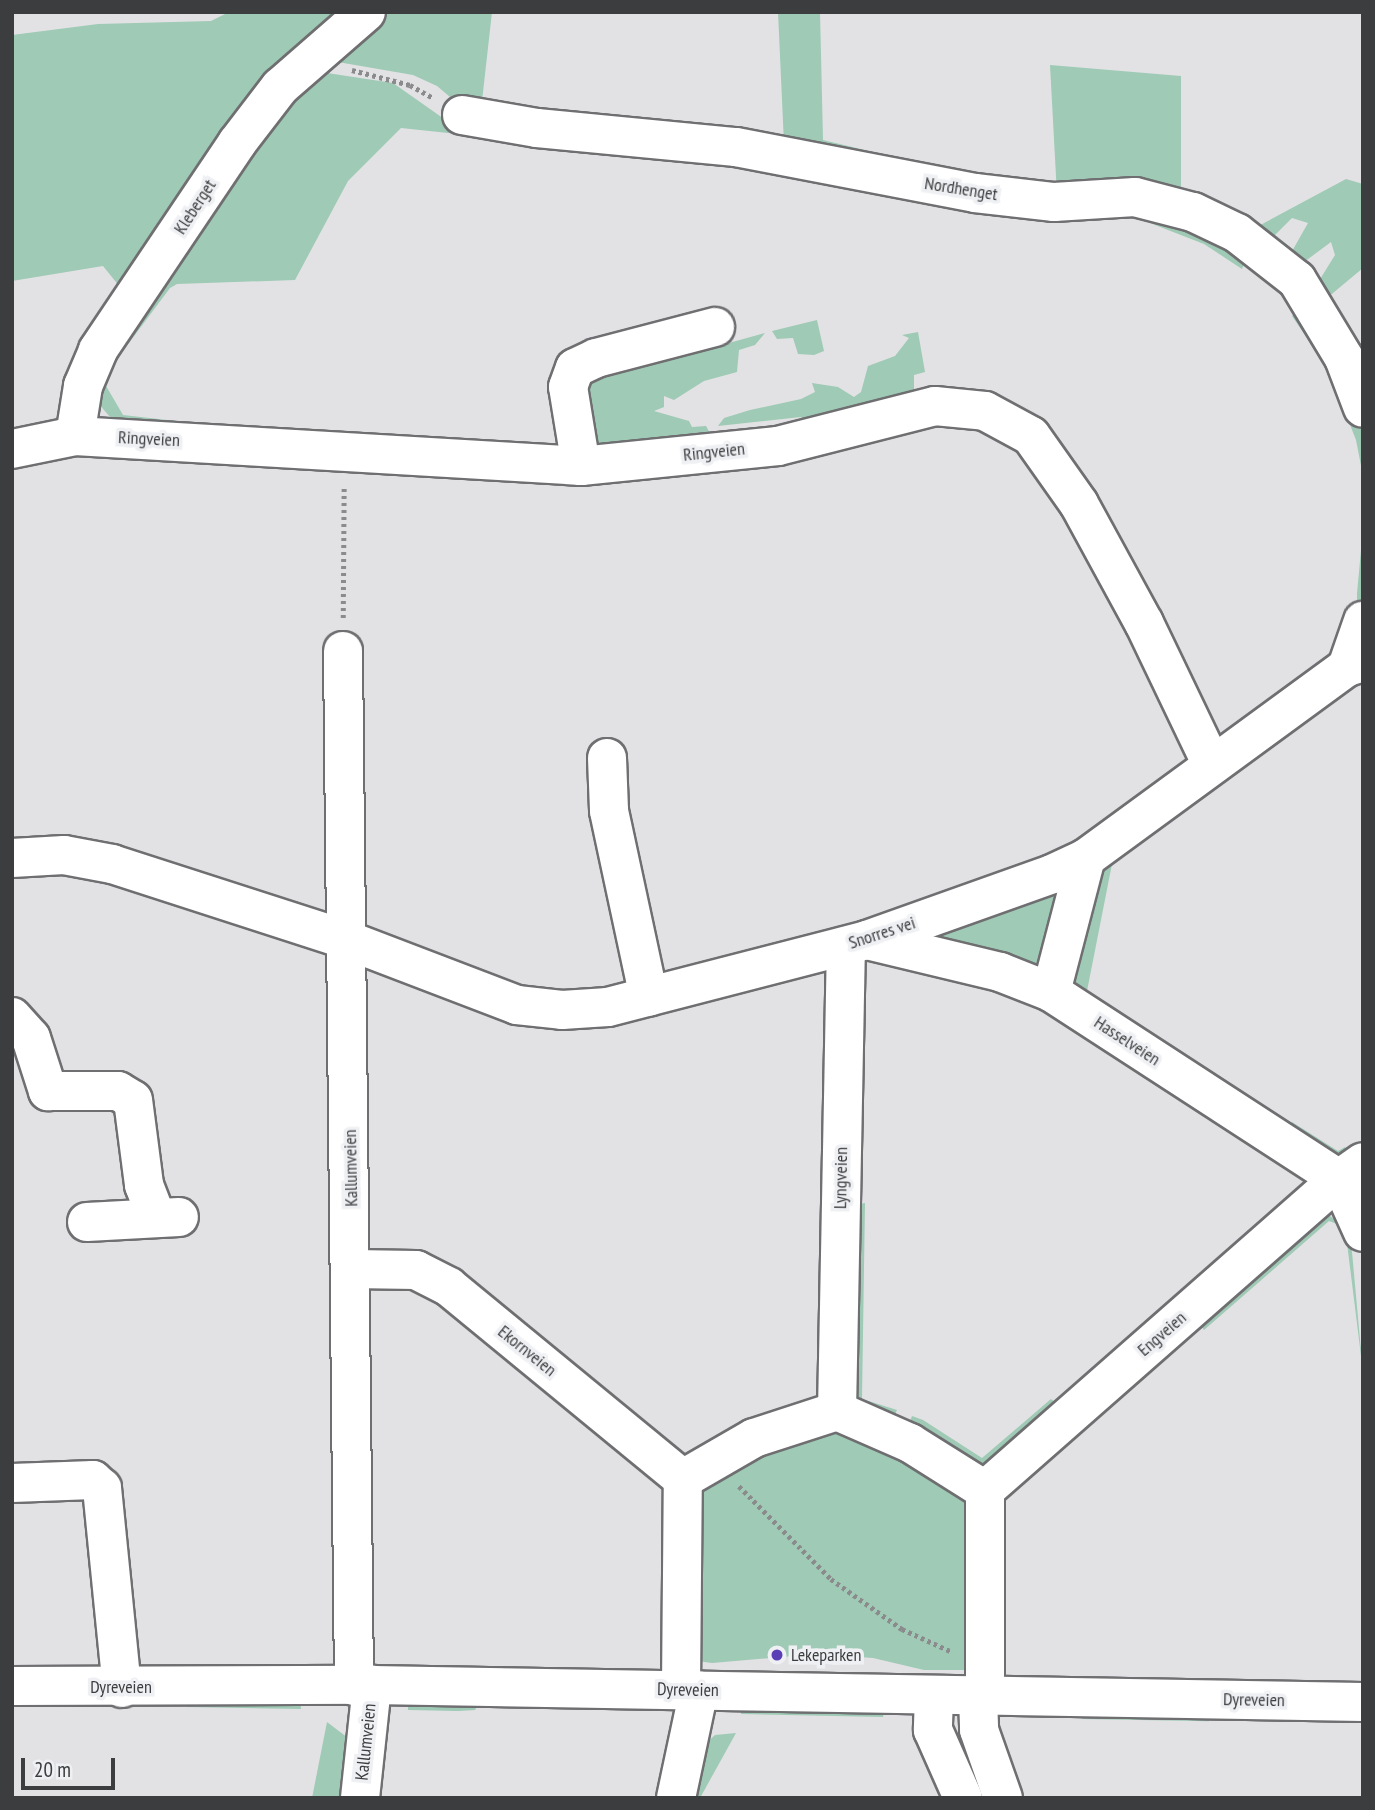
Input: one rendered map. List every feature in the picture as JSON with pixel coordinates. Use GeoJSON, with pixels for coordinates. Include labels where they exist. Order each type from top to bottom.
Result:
{"type":"FeatureCollection","features":[{"type":"Feature","properties":{"kind":"street","name":"Kleberget"},"geometry":{"type":"LineString","coordinates":[[75,436],[83,386],[98,350],[237,143],[280,87],[366,12]]}},
{"type":"Feature","properties":{"kind":"street","name":"Nordhenget"},"geometry":{"type":"LineString","coordinates":[[462,115],[537,128],[736,147],[989,195],[1054,202],[1135,197],[1193,212],[1237,233],[1297,280],[1344,358],[1363,408]]}},
{"type":"Feature","properties":{"kind":"street"},"geometry":{"type":"LineString","coordinates":[[581,466],[568,387],[575,368],[596,358],[715,327]]}},
{"type":"Feature","properties":{"kind":"street","name":"Ringveien"},"geometry":{"type":"LineString","coordinates":[[12,449],[75,436],[343,449],[581,466],[778,446],[935,406],[985,411],[1031,436],[1079,504],[1144,623],[1212,765]]}},
{"type":"Feature","properties":{"kind":"street"},"geometry":{"type":"LineString","coordinates":[[1355,665],[1363,621]]}},
{"type":"Feature","properties":{"kind":"street","name":"Kallumveien"},"geometry":{"type":"LineString","coordinates":[[343,650],[352,1269],[363,1686],[360,1798]]}},
{"type":"Feature","properties":{"kind":"street","name":"Snorres vei"},"geometry":{"type":"LineString","coordinates":[[346,940],[517,1005],[562,1010],[608,1007],[856,943],[1087,858],[1212,765],[1355,665]]}},
{"type":"Feature","properties":{"kind":"street"},"geometry":{"type":"LineString","coordinates":[[607,758],[609,811],[649,997]]}},
{"type":"Feature","properties":{"kind":"street"},"geometry":{"type":"LineString","coordinates":[[12,858],[64,855],[112,864],[346,940]]}},
{"type":"Feature","properties":{"kind":"street"},"geometry":{"type":"LineString","coordinates":[[1051,992],[1087,858]]}},
{"type":"Feature","properties":{"kind":"street","name":"Hasselveien"},"geometry":{"type":"LineString","coordinates":[[856,943],[1000,972],[1051,992],[1351,1170]]}},
{"type":"Feature","properties":{"kind":"street","name":"Lyngveien"},"geometry":{"type":"LineString","coordinates":[[837,1411],[856,943]]}},
{"type":"Feature","properties":{"kind":"street"},"geometry":{"type":"LineString","coordinates":[[12,1017],[31,1038],[48,1091],[118,1091],[133,1100],[141,1129],[144,1185],[169,1216],[87,1222]]}},
{"type":"Feature","properties":{"kind":"street"},"geometry":{"type":"LineString","coordinates":[[1351,1170],[1363,1232]]}},
{"type":"Feature","properties":{"kind":"street","name":"Engveien"},"geometry":{"type":"LineString","coordinates":[[985,1490],[1351,1170]]}},
{"type":"Feature","properties":{"kind":"street","name":"Ekornveien"},"geometry":{"type":"LineString","coordinates":[[352,1269],[416,1270],[449,1287],[682,1479]]}},
{"type":"Feature","properties":{"kind":"street"},"geometry":{"type":"LineString","coordinates":[[677,1798],[690,1690],[682,1479],[754,1438],[837,1411],[910,1443],[985,1490],[983,1676],[979,1730],[1003,1798]]}},
{"type":"Feature","properties":{"kind":"street"},"geometry":{"type":"LineString","coordinates":[[12,1483],[93,1480],[102,1488],[122,1688]]}},
{"type":"Feature","properties":{"kind":"street","name":"Dyreveien"},"geometry":{"type":"LineString","coordinates":[[12,1686],[363,1686],[934,1696],[983,1676],[1363,1702]]}},
{"type":"Feature","properties":{"kind":"street"},"geometry":{"type":"LineString","coordinates":[[934,1696],[933,1730],[963,1798]]}},
{"type":"Feature","properties":{"kind":"path"},"geometry":{"type":"LineString","coordinates":[[306,65],[372,73],[410,85],[462,115]]}},
{"type":"Feature","properties":{"kind":"path"},"geometry":{"type":"LineString","coordinates":[[343,449],[343,650]]}},
{"type":"Feature","properties":{"kind":"path"},"geometry":{"type":"LineString","coordinates":[[714,1460],[831,1579],[920,1640],[944,1650],[983,1676]]}},
{"type":"Feature","properties":{"kind":"green space"},"geometry":{"type":"Polygon","coordinates":[[[229,12],[342,12],[120,287],[103,266],[12,281],[12,35],[98,24],[211,21],[229,12]]]}},
{"type":"Feature","properties":{"kind":"green space"},"geometry":{"type":"Polygon","coordinates":[[[384,12],[492,12],[482,101],[456,102],[437,86],[413,75],[326,60],[384,12]]]}},
{"type":"Feature","properties":{"kind":"green space"},"geometry":{"type":"Polygon","coordinates":[[[778,12],[820,12],[823,140],[873,152],[870,160],[784,144],[778,12]]]}},
{"type":"Feature","properties":{"kind":"green space"},"geometry":{"type":"Polygon","coordinates":[[[1050,65],[1181,76],[1181,192],[1057,195],[1050,65]]]}},
{"type":"Feature","properties":{"kind":"green space"},"geometry":{"type":"Polygon","coordinates":[[[314,71],[393,83],[467,135],[401,128],[348,181],[295,280],[177,284],[170,288],[102,379],[123,415],[194,423],[193,427],[116,424],[98,403],[98,371],[196,221],[314,71]]]}},
{"type":"Feature","properties":{"kind":"green space"},"geometry":{"type":"Polygon","coordinates":[[[1346,179],[1363,184],[1363,268],[1327,298],[1317,284],[1335,255],[1331,242],[1300,265],[1291,253],[1308,223],[1292,218],[1269,241],[1253,229],[1346,179]]]}},
{"type":"Feature","properties":{"kind":"green space"},"geometry":{"type":"Polygon","coordinates":[[[1120,206],[1249,252],[1242,269],[1204,244],[1132,216],[1120,206]]]}},
{"type":"Feature","properties":{"kind":"green space"},"geometry":{"type":"Polygon","coordinates":[[[1303,306],[1361,424],[1363,476],[1356,440],[1328,369],[1292,316],[1303,306]]]}},
{"type":"Feature","properties":{"kind":"green space"},"geometry":{"type":"Polygon","coordinates":[[[817,320],[824,351],[814,355],[798,354],[793,338],[777,339],[772,331],[817,320]]]}},
{"type":"Feature","properties":{"kind":"green space"},"geometry":{"type":"Polygon","coordinates":[[[918,332],[925,372],[914,375],[914,394],[770,437],[592,451],[583,370],[718,346],[765,333],[755,345],[739,350],[737,372],[704,381],[674,400],[664,396],[664,407],[654,411],[689,421],[692,427],[706,426],[712,437],[746,434],[803,421],[801,417],[718,426],[724,418],[801,399],[815,392],[812,383],[838,387],[854,397],[861,392],[868,366],[895,356],[909,338],[902,335],[918,332]]]}},
{"type":"Feature","properties":{"kind":"green space"},"geometry":{"type":"Polygon","coordinates":[[[1363,529],[1363,598],[1357,612],[1357,593],[1363,529]]]}},
{"type":"Feature","properties":{"kind":"green space"},"geometry":{"type":"Polygon","coordinates":[[[1181,811],[1112,864],[1087,991],[1077,985],[1069,970],[1099,867],[1181,811]]]}},
{"type":"Feature","properties":{"kind":"green space"},"geometry":{"type":"Polygon","coordinates":[[[1060,885],[1042,972],[934,946],[932,930],[1060,885]]]}},
{"type":"Feature","properties":{"kind":"green space"},"geometry":{"type":"Polygon","coordinates":[[[1292,1122],[1338,1151],[1345,1147],[1347,1152],[1337,1158],[1290,1128],[1292,1122]]]}},
{"type":"Feature","properties":{"kind":"green space"},"geometry":{"type":"Polygon","coordinates":[[[865,1203],[862,1399],[897,1410],[893,1419],[853,1397],[854,1205],[865,1203]]]}},
{"type":"Feature","properties":{"kind":"green space"},"geometry":{"type":"Polygon","coordinates":[[[1330,1216],[1350,1230],[1363,1372],[1345,1227],[1329,1221],[1204,1330],[1199,1323],[1323,1217],[1330,1216]]]}},
{"type":"Feature","properties":{"kind":"green space"},"geometry":{"type":"Polygon","coordinates":[[[1051,1399],[1056,1403],[982,1466],[908,1427],[912,1416],[923,1420],[982,1458],[1051,1399]]]}},
{"type":"Feature","properties":{"kind":"green space"},"geometry":{"type":"Polygon","coordinates":[[[833,1428],[966,1490],[969,1670],[924,1670],[873,1658],[816,1654],[712,1663],[690,1660],[698,1493],[755,1449],[833,1428]]]}},
{"type":"Feature","properties":{"kind":"green space"},"geometry":{"type":"Polygon","coordinates":[[[187,1700],[301,1702],[301,1709],[187,1707],[187,1700]]]}},
{"type":"Feature","properties":{"kind":"green space"},"geometry":{"type":"Polygon","coordinates":[[[408,1704],[478,1705],[475,1710],[458,1711],[408,1710],[408,1704]]]}},
{"type":"Feature","properties":{"kind":"green space"},"geometry":{"type":"Polygon","coordinates":[[[742,1708],[884,1712],[883,1717],[741,1714],[742,1708]]]}},
{"type":"Feature","properties":{"kind":"green space"},"geometry":{"type":"Polygon","coordinates":[[[1082,1712],[1209,1714],[1209,1721],[1082,1719],[1082,1712]]]}},
{"type":"Feature","properties":{"kind":"green space"},"geometry":{"type":"Polygon","coordinates":[[[327,1722],[352,1741],[350,1798],[312,1798],[327,1722]]]}},
{"type":"Feature","properties":{"kind":"green space"},"geometry":{"type":"Polygon","coordinates":[[[736,1733],[700,1798],[692,1798],[704,1745],[715,1735],[736,1733]]]}},
{"type":"Feature","properties":{"kind":"place","name":"Lekeparken"},"geometry":{"type":"Point","coordinates":[777,1655]}}]}
